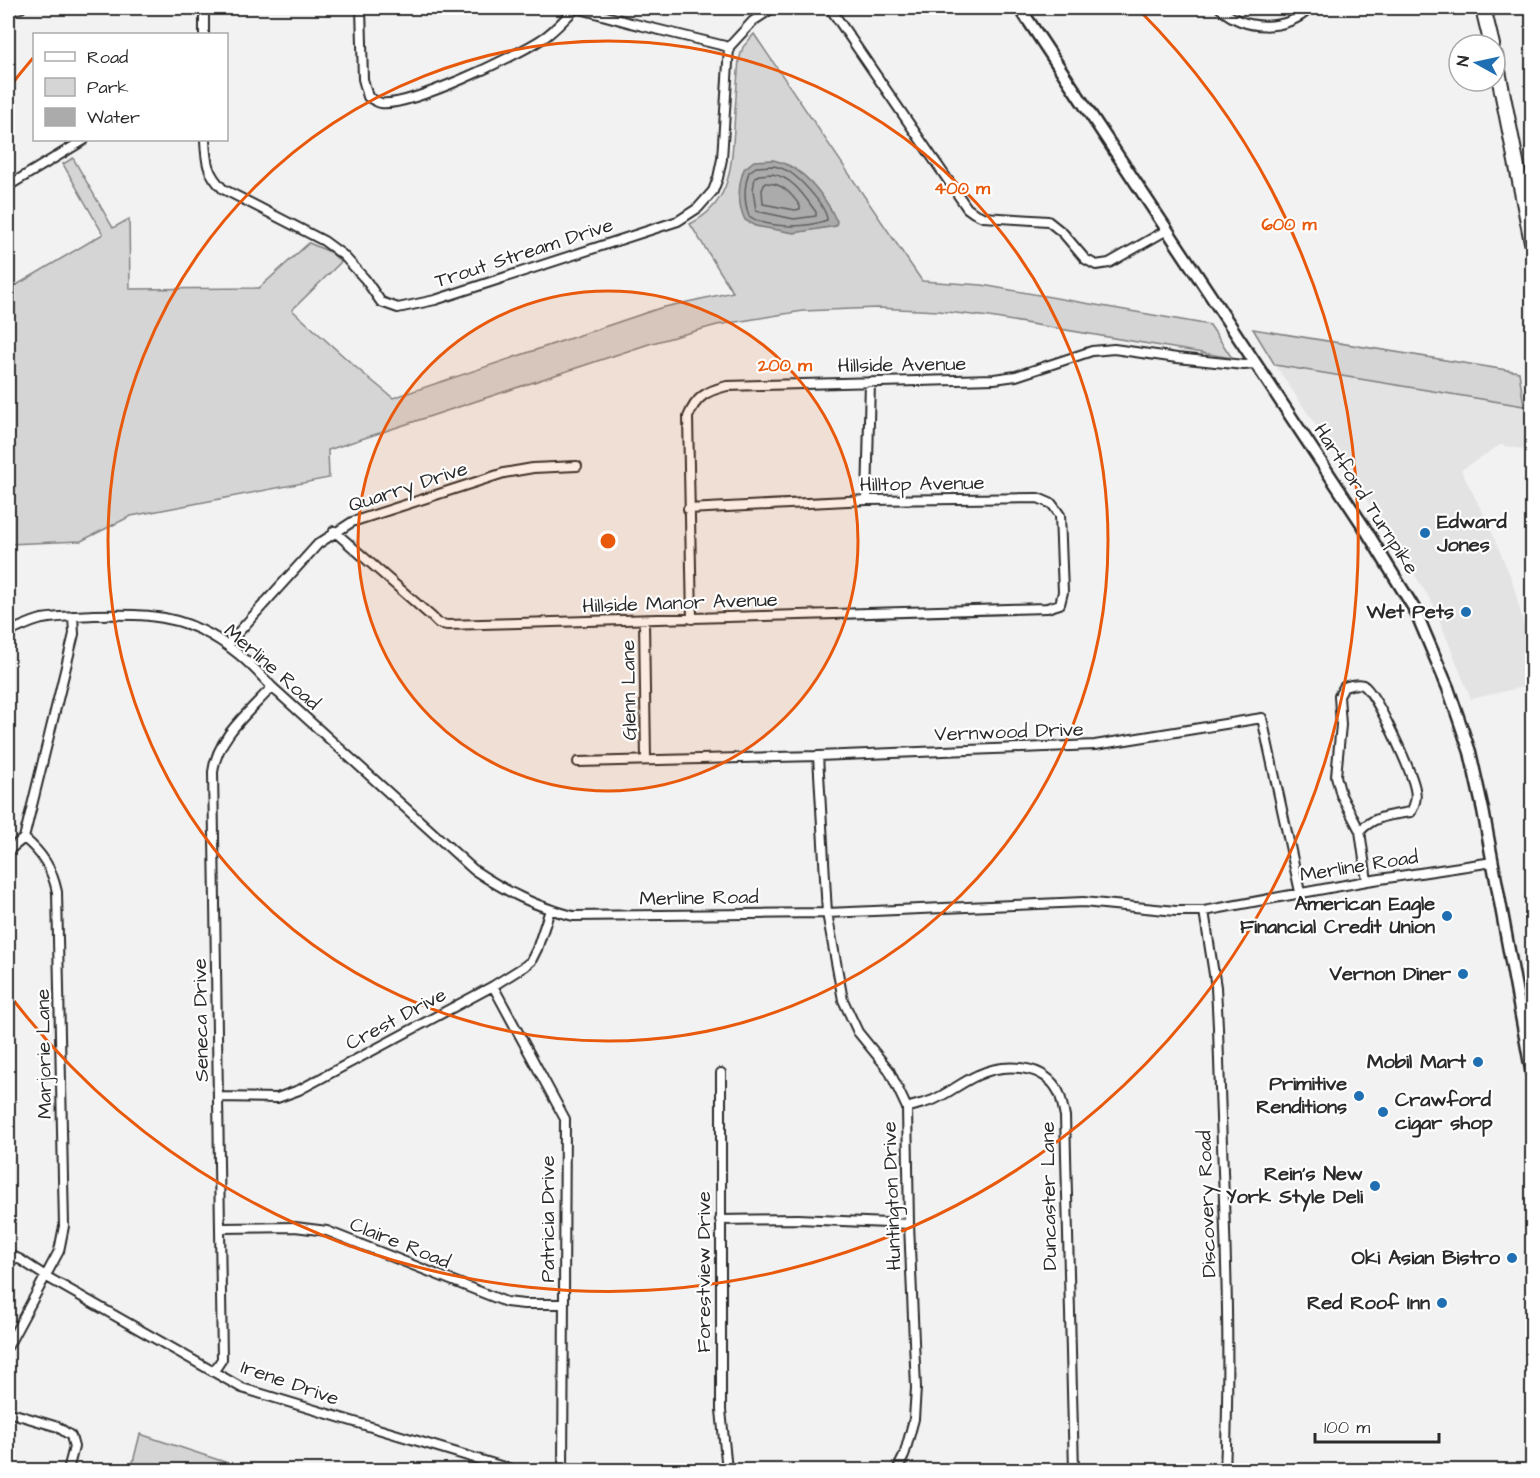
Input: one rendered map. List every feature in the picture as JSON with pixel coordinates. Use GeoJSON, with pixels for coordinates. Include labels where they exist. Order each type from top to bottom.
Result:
{"type":"FeatureCollection","features":[{"type":"Feature","properties":{"kind":"highway"},"geometry":{"type":"LineString","coordinates":[[1484,8],[1489,33]]}},
{"type":"Feature","properties":{"kind":"highway"},"geometry":{"type":"LineString","coordinates":[[1503,93],[1533,242]]}},
{"type":"Feature","properties":{"kind":"main road","name":"Hartford Turnpike"},"geometry":{"type":"LineString","coordinates":[[1020,8],[1364,527],[1415,610],[1448,688],[1470,752],[1479,788],[1533,1075]]}},
{"type":"Feature","properties":{"kind":"street"},"geometry":{"type":"LineString","coordinates":[[8,11],[21,8]]}},
{"type":"Feature","properties":{"kind":"street"},"geometry":{"type":"LineString","coordinates":[[204,8],[204,33]]}},
{"type":"Feature","properties":{"kind":"street"},"geometry":{"type":"LineString","coordinates":[[361,8],[363,79],[368,97],[380,103],[401,101],[448,85],[525,50],[545,38],[577,8],[729,47],[753,21],[772,8]]}},
{"type":"Feature","properties":{"kind":"street"},"geometry":{"type":"LineString","coordinates":[[830,8],[967,208],[974,213],[983,217],[1047,221],[1063,233],[1085,259],[1096,265],[1109,263],[1167,230]]}},
{"type":"Feature","properties":{"kind":"street"},"geometry":{"type":"LineString","coordinates":[[1220,8],[1227,15],[1253,25],[1284,24],[1310,8]]}},
{"type":"Feature","properties":{"kind":"street","name":"Trout Stream Drive"},"geometry":{"type":"LineString","coordinates":[[205,141],[206,160],[212,178],[223,189],[324,241],[343,255],[365,279],[381,302],[398,308],[435,300],[652,230],[678,221],[698,208],[713,191],[722,159],[729,47]]}},
{"type":"Feature","properties":{"kind":"street"},"geometry":{"type":"LineString","coordinates":[[8,186],[82,141]]}},
{"type":"Feature","properties":{"kind":"street","name":"Hillside Avenue"},"geometry":{"type":"LineString","coordinates":[[692,619],[688,509],[688,417],[693,405],[708,391],[727,386],[994,379],[1017,376],[1092,351],[1114,349],[1177,358],[1244,365],[1255,364]]}},
{"type":"Feature","properties":{"kind":"street"},"geometry":{"type":"LineString","coordinates":[[867,500],[870,382]]}},
{"type":"Feature","properties":{"kind":"street","name":"Quarry Drive"},"geometry":{"type":"LineString","coordinates":[[227,645],[318,544],[334,531],[352,522],[504,473],[533,468],[577,466]]}},
{"type":"Feature","properties":{"kind":"street","name":"Hilltop Avenue"},"geometry":{"type":"LineString","coordinates":[[688,509],[867,500],[1038,498],[1052,504],[1060,515],[1063,592],[1060,603]]}},
{"type":"Feature","properties":{"kind":"street","name":"Hillside Manor Avenue"},"geometry":{"type":"LineString","coordinates":[[334,531],[438,623],[447,625],[1047,608],[1060,603]]}},
{"type":"Feature","properties":{"kind":"street","name":"Merline Road"},"geometry":{"type":"LineString","coordinates":[[8,632],[41,619],[73,616],[144,615],[171,619],[200,629],[227,645],[251,664],[272,687],[474,870],[501,889],[534,905],[573,916],[827,913],[1083,902],[1176,911],[1204,911],[1366,880],[1493,862]]}},
{"type":"Feature","properties":{"kind":"street"},"geometry":{"type":"LineString","coordinates":[[8,852],[24,838],[74,634],[73,616]]}},
{"type":"Feature","properties":{"kind":"street","name":"Glenn Lane"},"geometry":{"type":"LineString","coordinates":[[644,621],[646,759]]}},
{"type":"Feature","properties":{"kind":"street"},"geometry":{"type":"LineString","coordinates":[[1360,831],[1376,818],[1412,812],[1416,803],[1415,789],[1404,756],[1372,695],[1362,685],[1352,684],[1344,687],[1339,696],[1341,725],[1336,776],[1341,795],[1360,831],[1366,880]]}},
{"type":"Feature","properties":{"kind":"street","name":"Seneca Drive"},"geometry":{"type":"LineString","coordinates":[[214,1371],[222,1359],[214,760],[221,743],[272,687]]}},
{"type":"Feature","properties":{"kind":"street","name":"Vernwood Drive"},"geometry":{"type":"LineString","coordinates":[[578,762],[1095,746],[1262,718],[1300,892]]}},
{"type":"Feature","properties":{"kind":"street","name":"Huntington Drive"},"geometry":{"type":"LineString","coordinates":[[818,756],[827,913],[843,1000],[858,1032],[889,1070],[907,1108],[916,1388],[914,1419],[904,1456],[897,1470]]}},
{"type":"Feature","properties":{"kind":"street","name":"Marjorie Lane"},"geometry":{"type":"LineString","coordinates":[[8,1346],[47,1277],[59,1251],[64,1226],[57,892],[53,874],[47,862],[24,838]]}},
{"type":"Feature","properties":{"kind":"street","name":"Crest Drive"},"geometry":{"type":"LineString","coordinates":[[219,1097],[277,1098],[299,1090],[493,986],[531,961],[550,910]]}},
{"type":"Feature","properties":{"kind":"street","name":"Discovery Road"},"geometry":{"type":"LineString","coordinates":[[1204,911],[1216,987],[1218,1027],[1227,1319],[1225,1470]]}},
{"type":"Feature","properties":{"kind":"street","name":"Patricia Drive"},"geometry":{"type":"LineString","coordinates":[[493,986],[565,1119],[563,1470]]}},
{"type":"Feature","properties":{"kind":"street","name":"Duncaster Lane"},"geometry":{"type":"LineString","coordinates":[[907,1108],[933,1100],[978,1075],[996,1068],[1022,1068],[1039,1073],[1051,1081],[1060,1094],[1065,1116],[1074,1470]]}},
{"type":"Feature","properties":{"kind":"street","name":"Forestview Drive"},"geometry":{"type":"LineString","coordinates":[[721,1074],[721,1410],[727,1470]]}},
{"type":"Feature","properties":{"kind":"street"},"geometry":{"type":"LineString","coordinates":[[720,1220],[909,1224]]}},
{"type":"Feature","properties":{"kind":"street","name":"Claire Road"},"geometry":{"type":"LineString","coordinates":[[221,1228],[295,1227],[327,1231],[507,1302],[564,1304]]}},
{"type":"Feature","properties":{"kind":"street","name":"Irene Drive"},"geometry":{"type":"LineString","coordinates":[[8,1254],[242,1388],[514,1470]]}},
{"type":"Feature","properties":{"kind":"street"},"geometry":{"type":"LineString","coordinates":[[8,1412],[58,1427],[71,1436],[74,1447],[68,1470]]}},
{"type":"Feature","properties":{"kind":"shaded area"},"geometry":{"type":"Polygon","coordinates":[[[1275,365],[1524,406],[1528,450],[1500,445],[1461,470],[1487,521],[1512,580],[1532,656],[1532,685],[1471,699],[1433,604],[1383,524],[1275,365]]]}},
{"type":"Feature","properties":{"kind":"green space"},"geometry":{"type":"Polygon","coordinates":[[[754,34],[922,281],[982,285],[1210,325],[1232,358],[989,317],[939,311],[877,308],[803,311],[717,325],[649,344],[328,450],[329,478],[131,516],[81,541],[8,544],[8,290],[103,234],[63,164],[73,158],[113,228],[129,219],[130,289],[259,288],[309,243],[330,252],[341,262],[292,310],[393,398],[660,308],[733,292],[690,224],[704,216],[714,206],[726,184],[732,158],[739,60],[743,47],[754,34]]]}},
{"type":"Feature","properties":{"kind":"green space"},"geometry":{"type":"Polygon","coordinates":[[[1253,329],[1519,372],[1524,406],[1275,365],[1253,329]]]}},
{"type":"Feature","properties":{"kind":"green space"},"geometry":{"type":"Polygon","coordinates":[[[140,1434],[237,1466],[236,1470],[131,1470],[140,1434]]]}},
{"type":"Feature","properties":{"kind":"water"},"geometry":{"type":"Polygon","coordinates":[[[773,160],[791,167],[813,184],[831,210],[837,221],[836,226],[794,233],[755,226],[745,220],[739,194],[744,169],[754,161],[773,160]]]}},
{"type":"Feature","properties":{"kind":"place","name":"Edward Jones"},"geometry":{"type":"Point","coordinates":[1425,533]}},
{"type":"Feature","properties":{"kind":"place","name":"Wet Pets"},"geometry":{"type":"Point","coordinates":[1466,612]}},
{"type":"Feature","properties":{"kind":"place","name":"American Eagle Financial Credit Union"},"geometry":{"type":"Point","coordinates":[1447,916]}},
{"type":"Feature","properties":{"kind":"place","name":"Vernon Diner"},"geometry":{"type":"Point","coordinates":[1463,974]}},
{"type":"Feature","properties":{"kind":"place","name":"Mobil Mart"},"geometry":{"type":"Point","coordinates":[1478,1062]}},
{"type":"Feature","properties":{"kind":"place","name":"Primitive Renditions"},"geometry":{"type":"Point","coordinates":[1359,1096]}},
{"type":"Feature","properties":{"kind":"place","name":"Crawford cigar shop"},"geometry":{"type":"Point","coordinates":[1383,1112]}},
{"type":"Feature","properties":{"kind":"place","name":"Rein's New York Style Deli"},"geometry":{"type":"Point","coordinates":[1375,1186]}},
{"type":"Feature","properties":{"kind":"place","name":"Oki Asian Bistro"},"geometry":{"type":"Point","coordinates":[1512,1258]}},
{"type":"Feature","properties":{"kind":"place","name":"Red Roof Inn"},"geometry":{"type":"Point","coordinates":[1442,1303]}}]}
